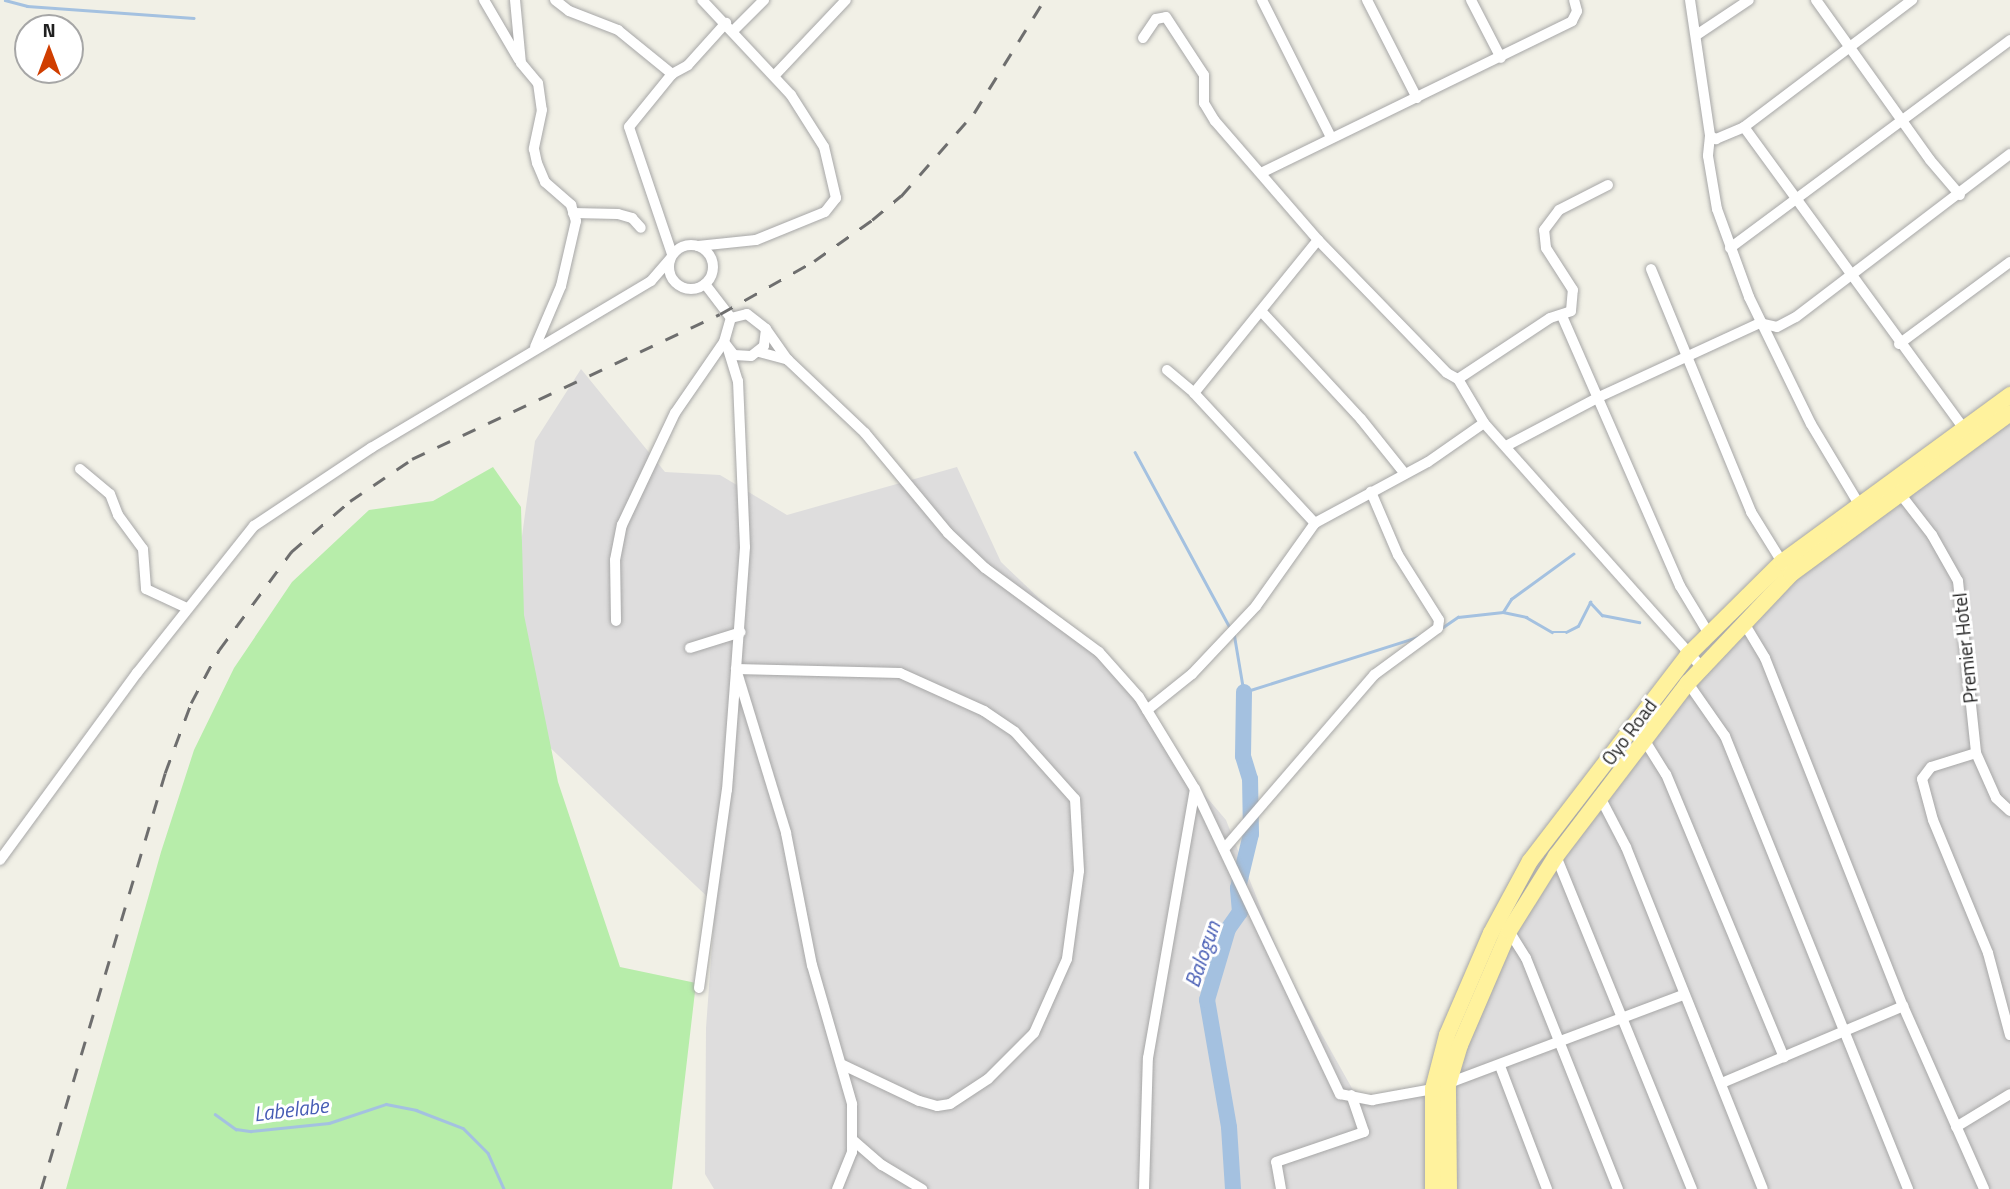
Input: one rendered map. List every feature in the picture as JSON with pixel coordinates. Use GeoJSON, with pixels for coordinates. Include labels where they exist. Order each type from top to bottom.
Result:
{"type":"FeatureCollection","features":[{"type":"Feature","properties":{"kind":"main road","name":"Oyo Road"},"geometry":{"type":"LineString","coordinates":[[1449,1189],[1441,1087],[1509,931],[1556,856],[1688,684],[1791,575],[1964,429],[2010,395]]}},
{"type":"Feature","properties":{"kind":"main road","name":"Oyo Road"},"geometry":{"type":"LineString","coordinates":[[1433,1189],[1441,1087],[1458,1005],[1513,889],[1688,655],[1782,562],[1860,506],[1895,488],[2010,413]]}},
{"type":"Feature","properties":{"kind":"street"},"geometry":{"type":"LineString","coordinates":[[484,0],[521,63],[538,83],[542,110],[534,149],[537,163],[545,182],[573,213],[573,249],[535,347]]}},
{"type":"Feature","properties":{"kind":"street"},"geometry":{"type":"LineString","coordinates":[[515,0],[521,63]]}},
{"type":"Feature","properties":{"kind":"street"},"geometry":{"type":"LineString","coordinates":[[555,0],[569,11],[618,30],[672,74]]}},
{"type":"Feature","properties":{"kind":"street"},"geometry":{"type":"LineString","coordinates":[[0,860],[187,608],[266,516],[535,347],[651,281],[681,247],[728,245],[812,218],[836,198],[824,147],[775,75],[702,0]]}},
{"type":"Feature","properties":{"kind":"street"},"geometry":{"type":"LineString","coordinates":[[674,281],[671,257],[629,127],[672,74],[688,65],[729,27],[764,0]]}},
{"type":"Feature","properties":{"kind":"street"},"geometry":{"type":"LineString","coordinates":[[775,75],[846,0]]}},
{"type":"Feature","properties":{"kind":"street"},"geometry":{"type":"LineString","coordinates":[[1262,0],[1331,137]]}},
{"type":"Feature","properties":{"kind":"street"},"geometry":{"type":"LineString","coordinates":[[1367,0],[1417,97]]}},
{"type":"Feature","properties":{"kind":"street"},"geometry":{"type":"LineString","coordinates":[[1471,0],[1501,58]]}},
{"type":"Feature","properties":{"kind":"street"},"geometry":{"type":"LineString","coordinates":[[1263,172],[1572,21],[1577,11],[1574,0]]}},
{"type":"Feature","properties":{"kind":"street"},"geometry":{"type":"LineString","coordinates":[[1690,0],[1698,34],[1710,136],[1712,184],[1730,248],[1760,323],[1811,424],[1860,506]]}},
{"type":"Feature","properties":{"kind":"street"},"geometry":{"type":"LineString","coordinates":[[1698,34],[1749,0]]}},
{"type":"Feature","properties":{"kind":"street"},"geometry":{"type":"LineString","coordinates":[[1816,0],[1902,122],[1960,195]]}},
{"type":"Feature","properties":{"kind":"street"},"geometry":{"type":"LineString","coordinates":[[1710,136],[1724,138],[1744,127],[1850,50],[1912,0]]}},
{"type":"Feature","properties":{"kind":"street"},"geometry":{"type":"LineString","coordinates":[[1143,38],[1156,19],[1166,17],[1204,75],[1204,103],[1318,240],[1447,373],[1458,379],[1484,423],[1508,445],[1702,668]]}},
{"type":"Feature","properties":{"kind":"street"},"geometry":{"type":"LineString","coordinates":[[1730,248],[2010,40]]}},
{"type":"Feature","properties":{"kind":"street"},"geometry":{"type":"LineString","coordinates":[[1744,127],[1847,274],[1964,429]]}},
{"type":"Feature","properties":{"kind":"street"},"geometry":{"type":"LineString","coordinates":[[1508,445],[1600,397],[1760,323],[1777,327],[1796,317],[1847,274],[1960,195],[2010,154]]}},
{"type":"Feature","properties":{"kind":"street"},"geometry":{"type":"LineString","coordinates":[[1458,379],[1550,318],[1571,311],[1573,290],[1546,248],[1544,230],[1559,210],[1608,185]]}},
{"type":"Feature","properties":{"kind":"street"},"geometry":{"type":"LineString","coordinates":[[573,213],[618,214],[632,218],[641,228]]}},
{"type":"Feature","properties":{"kind":"street"},"geometry":{"type":"LineString","coordinates":[[1194,393],[1318,240]]}},
{"type":"Feature","properties":{"kind":"street"},"geometry":{"type":"LineString","coordinates":[[705,284],[712,263],[728,245]]}},
{"type":"Feature","properties":{"kind":"street"},"geometry":{"type":"LineString","coordinates":[[698,246],[712,263]]}},
{"type":"Feature","properties":{"kind":"street"},"geometry":{"type":"LineString","coordinates":[[1899,344],[2010,262]]}},
{"type":"Feature","properties":{"kind":"street"},"geometry":{"type":"LineString","coordinates":[[1651,269],[1751,513],[1782,562]]}},
{"type":"Feature","properties":{"kind":"street"},"geometry":{"type":"LineString","coordinates":[[651,281],[674,281],[689,289],[705,284]]}},
{"type":"Feature","properties":{"kind":"street"},"geometry":{"type":"LineString","coordinates":[[616,621],[615,560],[622,525],[675,413],[726,346],[731,318],[705,284]]}},
{"type":"Feature","properties":{"kind":"street"},"geometry":{"type":"LineString","coordinates":[[1261,311],[1361,419],[1405,474]]}},
{"type":"Feature","properties":{"kind":"street"},"geometry":{"type":"LineString","coordinates":[[731,318],[747,313],[766,329],[789,360],[865,433],[948,533],[985,568],[1099,652],[1147,710],[1195,789],[1340,1094],[1372,1100],[1441,1087],[1683,995]]}},
{"type":"Feature","properties":{"kind":"street"},"geometry":{"type":"LineString","coordinates":[[1562,316],[1600,397],[1680,586],[1709,634]]}},
{"type":"Feature","properties":{"kind":"street"},"geometry":{"type":"LineString","coordinates":[[738,381],[755,354],[766,329]]}},
{"type":"Feature","properties":{"kind":"street"},"geometry":{"type":"LineString","coordinates":[[726,346],[789,360]]}},
{"type":"Feature","properties":{"kind":"street"},"geometry":{"type":"LineString","coordinates":[[699,988],[727,790],[741,632],[745,547],[738,381],[726,346]]}},
{"type":"Feature","properties":{"kind":"street"},"geometry":{"type":"LineString","coordinates":[[1167,370],[1194,393],[1315,523]]}},
{"type":"Feature","properties":{"kind":"street"},"geometry":{"type":"LineString","coordinates":[[1147,710],[1192,674],[1241,621],[1315,523],[1405,474],[1484,423]]}},
{"type":"Feature","properties":{"kind":"street"},"geometry":{"type":"LineString","coordinates":[[80,469],[110,494],[118,515],[143,549],[146,589],[187,608]]}},
{"type":"Feature","properties":{"kind":"street","name":"Premier Hotel"},"geometry":{"type":"LineString","coordinates":[[1895,488],[1932,535],[1958,581],[1976,753],[1996,798],[2010,811]]}},
{"type":"Feature","properties":{"kind":"street"},"geometry":{"type":"LineString","coordinates":[[1224,849],[1374,675],[1435,632],[1436,612],[1398,555],[1371,492]]}},
{"type":"Feature","properties":{"kind":"street"},"geometry":{"type":"LineString","coordinates":[[1744,623],[1774,678],[1903,1006],[1984,1189]]}},
{"type":"Feature","properties":{"kind":"street"},"geometry":{"type":"LineString","coordinates":[[690,648],[741,632]]}},
{"type":"Feature","properties":{"kind":"street"},"geometry":{"type":"LineString","coordinates":[[736,669],[882,671],[926,681],[1015,732],[1075,799],[1079,871],[1070,949],[1034,1033],[988,1079],[950,1104],[937,1106],[843,1065]]}},
{"type":"Feature","properties":{"kind":"street"},"geometry":{"type":"LineString","coordinates":[[736,669],[786,833],[813,965],[852,1104],[854,1141],[836,1189]]}},
{"type":"Feature","properties":{"kind":"street"},"geometry":{"type":"LineString","coordinates":[[1688,684],[1725,736],[1908,1189]]}},
{"type":"Feature","properties":{"kind":"street"},"geometry":{"type":"LineString","coordinates":[[1645,741],[1666,774],[1784,1057]]}},
{"type":"Feature","properties":{"kind":"street"},"geometry":{"type":"LineString","coordinates":[[1976,753],[1931,767],[1922,779],[1933,820],[1988,953],[2010,1035]]}},
{"type":"Feature","properties":{"kind":"street"},"geometry":{"type":"LineString","coordinates":[[1144,1189],[1148,1058],[1195,789]]}},
{"type":"Feature","properties":{"kind":"street"},"geometry":{"type":"LineString","coordinates":[[1601,799],[1626,847],[1683,995],[1722,1083],[1763,1189]]}},
{"type":"Feature","properties":{"kind":"street"},"geometry":{"type":"LineString","coordinates":[[1556,856],[1692,1189]]}},
{"type":"Feature","properties":{"kind":"street"},"geometry":{"type":"LineString","coordinates":[[1509,931],[1526,958],[1618,1189]]}},
{"type":"Feature","properties":{"kind":"street"},"geometry":{"type":"LineString","coordinates":[[1722,1083],[1903,1006]]}},
{"type":"Feature","properties":{"kind":"street"},"geometry":{"type":"LineString","coordinates":[[1500,1066],[1547,1189]]}},
{"type":"Feature","properties":{"kind":"street"},"geometry":{"type":"LineString","coordinates":[[1956,1127],[2010,1094]]}},
{"type":"Feature","properties":{"kind":"street"},"geometry":{"type":"LineString","coordinates":[[1281,1189],[1276,1162],[1364,1132],[1351,1095]]}},
{"type":"Feature","properties":{"kind":"street"},"geometry":{"type":"LineString","coordinates":[[854,1141],[882,1165],[922,1189]]}},
{"type":"Feature","properties":{"kind":"shaded area"},"geometry":{"type":"Polygon","coordinates":[[[581,369],[665,472],[720,475],[787,515],[957,467],[1001,562],[1114,670],[1186,773],[1226,820],[1284,967],[1358,1099],[1431,1093],[1477,1010],[1513,930],[1594,794],[1822,547],[2010,398],[2010,1189],[714,1189],[705,1174],[706,1028],[715,904],[540,738],[516,580],[535,441],[581,369]]]}},
{"type":"Feature","properties":{"kind":"green space"},"geometry":{"type":"Polygon","coordinates":[[[493,467],[521,507],[524,615],[558,782],[620,967],[696,983],[672,1189],[66,1189],[161,852],[194,750],[234,668],[292,582],[369,510],[433,501],[493,467]]]}},
{"type":"Feature","properties":{"kind":"waterway"},"geometry":{"type":"LineString","coordinates":[[5,0],[27,6],[194,18]]}},
{"type":"Feature","properties":{"kind":"waterway"},"geometry":{"type":"LineString","coordinates":[[1135,452],[1230,628]]}},
{"type":"Feature","properties":{"kind":"waterway"},"geometry":{"type":"LineString","coordinates":[[1503,612],[1511,599],[1573,554]]}},
{"type":"Feature","properties":{"kind":"waterway"},"geometry":{"type":"LineString","coordinates":[[1443,627],[1458,617],[1503,612],[1526,617],[1552,632],[1566,632],[1578,626],[1590,602],[1602,615],[1639,622]]}},
{"type":"Feature","properties":{"kind":"waterway"},"geometry":{"type":"LineString","coordinates":[[1234,633],[1244,692],[1417,637]]}},
{"type":"Feature","properties":{"kind":"waterway","name":"Balogun"},"geometry":{"type":"LineString","coordinates":[[1233,1189],[1229,1127],[1207,1000],[1228,929],[1240,912],[1238,888],[1251,834],[1250,779],[1243,756],[1244,692]]}},
{"type":"Feature","properties":{"kind":"waterway","name":"Labelabe"},"geometry":{"type":"LineString","coordinates":[[215,1114],[236,1129],[251,1131],[329,1123],[386,1104],[416,1110],[463,1128],[488,1153],[504,1189]]}},
{"type":"Feature","properties":{"kind":"railway"},"geometry":{"type":"LineString","coordinates":[[41,1189],[165,773],[191,703],[219,650],[291,552],[350,501],[412,459],[720,314],[814,261],[872,220],[901,196],[974,113],[1044,0]]}}]}
